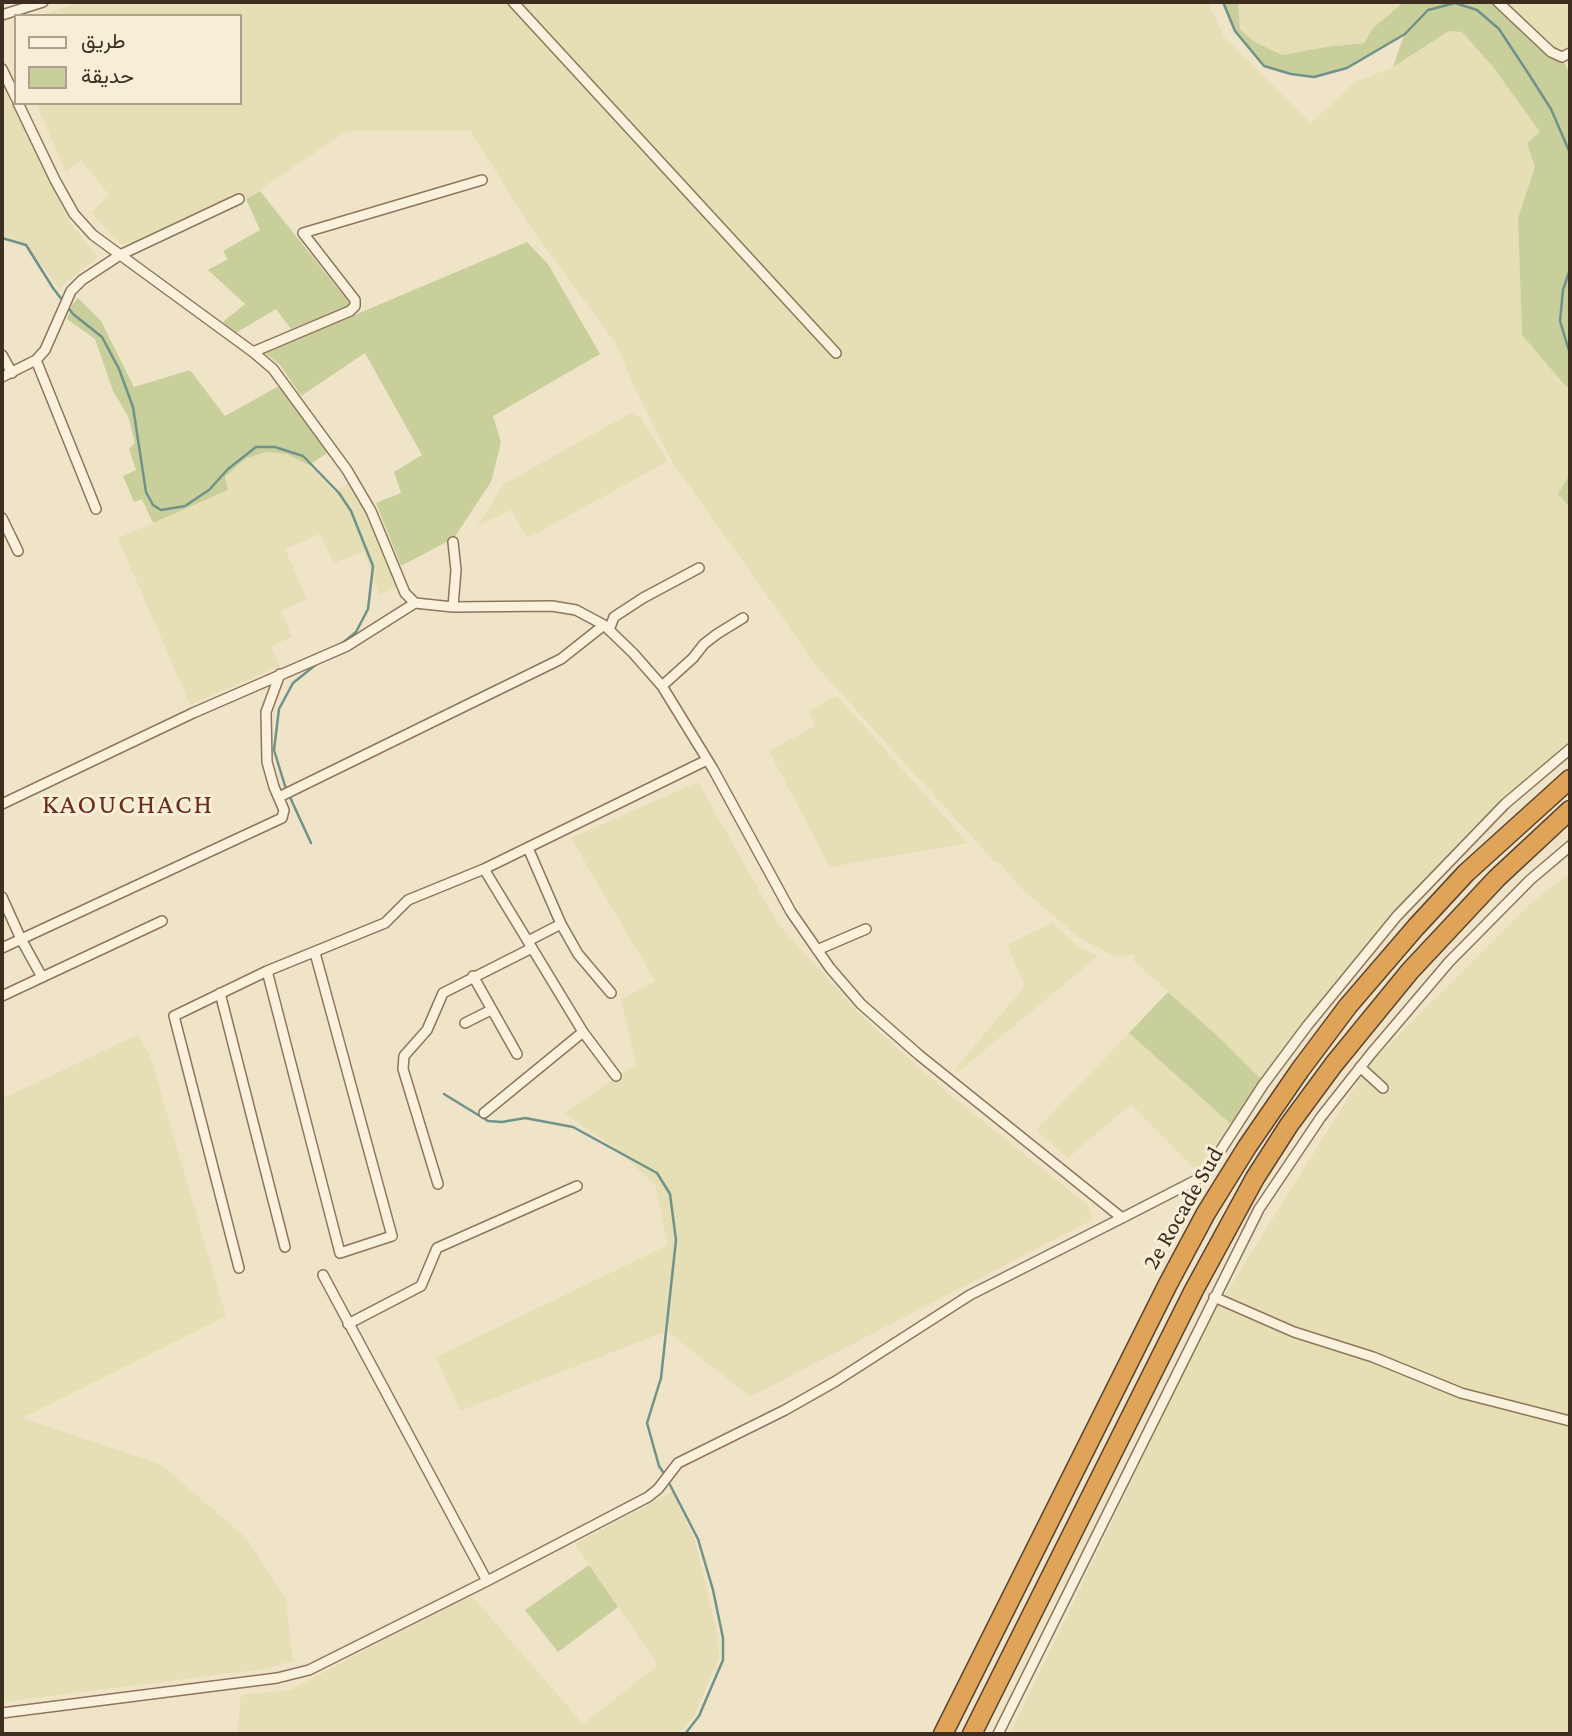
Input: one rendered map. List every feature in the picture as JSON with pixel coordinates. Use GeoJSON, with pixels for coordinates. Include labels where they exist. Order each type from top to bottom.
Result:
{"type":"FeatureCollection","features":[{"type":"Feature","properties":{"kind":"highway","name":"2e Rocade Sud"},"geometry":{"type":"LineString","coordinates":[[943,1734],[1168,1284],[1206,1213],[1247,1147],[1340,1017],[1416,928],[1466,873],[1570,779]]}},
{"type":"Feature","properties":{"kind":"highway","name":"2e Rocade Sud"},"geometry":{"type":"LineString","coordinates":[[972,1734],[1165,1347],[1249,1189],[1289,1125],[1334,1064],[1410,971],[1497,878],[1570,810]]}},
{"type":"Feature","properties":{"kind":"street"},"geometry":{"type":"LineString","coordinates":[[2,15],[43,2]]}},
{"type":"Feature","properties":{"kind":"street"},"geometry":{"type":"LineString","coordinates":[[513,2],[836,353]]}},
{"type":"Feature","properties":{"kind":"street"},"geometry":{"type":"LineString","coordinates":[[1498,2],[1551,52],[1562,57],[1570,52]]}},
{"type":"Feature","properties":{"kind":"street"},"geometry":{"type":"LineString","coordinates":[[2,69],[14,94]]}},
{"type":"Feature","properties":{"kind":"street"},"geometry":{"type":"LineString","coordinates":[[19,105],[74,214],[93,235],[273,369],[347,470],[371,511],[405,593],[415,603]]}},
{"type":"Feature","properties":{"kind":"street"},"geometry":{"type":"LineString","coordinates":[[253,352],[350,311],[355,306],[355,300],[303,233],[482,180]]}},
{"type":"Feature","properties":{"kind":"street"},"geometry":{"type":"LineString","coordinates":[[2,377],[36,360],[46,350],[71,291],[82,279],[120,255],[239,199]]}},
{"type":"Feature","properties":{"kind":"street"},"geometry":{"type":"LineString","coordinates":[[2,355],[12,373]]}},
{"type":"Feature","properties":{"kind":"street"},"geometry":{"type":"LineString","coordinates":[[36,360],[96,509]]}},
{"type":"Feature","properties":{"kind":"street"},"geometry":{"type":"LineString","coordinates":[[2,518],[18,551]]}},
{"type":"Feature","properties":{"kind":"street"},"geometry":{"type":"LineString","coordinates":[[453,542],[456,570],[453,607]]}},
{"type":"Feature","properties":{"kind":"street"},"geometry":{"type":"LineString","coordinates":[[279,797],[561,659],[606,628],[614,617],[699,568]]}},
{"type":"Feature","properties":{"kind":"street"},"geometry":{"type":"LineString","coordinates":[[2,804],[280,674],[347,646],[415,603],[453,607],[552,606],[576,610],[606,628],[662,686],[707,760],[791,912],[830,968],[871,1013],[919,1055],[1122,1217]]}},
{"type":"Feature","properties":{"kind":"street"},"geometry":{"type":"LineString","coordinates":[[662,686],[693,658],[704,644],[743,618]]}},
{"type":"Feature","properties":{"kind":"street"},"geometry":{"type":"LineString","coordinates":[[2,948],[282,818],[284,810],[268,762],[266,712],[280,674]]}},
{"type":"Feature","properties":{"kind":"street"},"geometry":{"type":"LineString","coordinates":[[2,1713],[276,1678],[309,1670],[649,1497],[678,1463],[785,1410],[836,1381],[970,1296],[1204,1176],[1263,1085],[1307,1026],[1397,916],[1505,804],[1570,749]]}},
{"type":"Feature","properties":{"kind":"street"},"geometry":{"type":"LineString","coordinates":[[239,1268],[174,1016],[267,971],[385,923],[408,901],[484,869],[707,760]]}},
{"type":"Feature","properties":{"kind":"street"},"geometry":{"type":"LineString","coordinates":[[998,1734],[1259,1209],[1321,1117],[1449,962],[1530,880],[1570,846]]}},
{"type":"Feature","properties":{"kind":"street"},"geometry":{"type":"LineString","coordinates":[[528,848],[561,924],[578,954],[611,993]]}},
{"type":"Feature","properties":{"kind":"street"},"geometry":{"type":"LineString","coordinates":[[484,869],[583,1032],[616,1076]]}},
{"type":"Feature","properties":{"kind":"street"},"geometry":{"type":"LineString","coordinates":[[2,897],[42,977]]}},
{"type":"Feature","properties":{"kind":"street"},"geometry":{"type":"LineString","coordinates":[[2,996],[162,921]]}},
{"type":"Feature","properties":{"kind":"street"},"geometry":{"type":"LineString","coordinates":[[438,1184],[402,1062],[409,1049],[426,1030],[443,993],[530,945],[561,924]]}},
{"type":"Feature","properties":{"kind":"street"},"geometry":{"type":"LineString","coordinates":[[817,950],[866,929]]}},
{"type":"Feature","properties":{"kind":"street"},"geometry":{"type":"LineString","coordinates":[[267,971],[340,1253],[392,1237],[315,953]]}},
{"type":"Feature","properties":{"kind":"street"},"geometry":{"type":"LineString","coordinates":[[473,976],[517,1054]]}},
{"type":"Feature","properties":{"kind":"street"},"geometry":{"type":"LineString","coordinates":[[220,993],[285,1247]]}},
{"type":"Feature","properties":{"kind":"street"},"geometry":{"type":"LineString","coordinates":[[465,1023],[491,1010]]}},
{"type":"Feature","properties":{"kind":"street"},"geometry":{"type":"LineString","coordinates":[[484,1113],[583,1032]]}},
{"type":"Feature","properties":{"kind":"street"},"geometry":{"type":"LineString","coordinates":[[1360,1067],[1383,1088]]}},
{"type":"Feature","properties":{"kind":"street"},"geometry":{"type":"LineString","coordinates":[[348,1324],[421,1286],[437,1248],[578,1186]]}},
{"type":"Feature","properties":{"kind":"street"},"geometry":{"type":"LineString","coordinates":[[323,1275],[487,1581]]}},
{"type":"Feature","properties":{"kind":"street"},"geometry":{"type":"LineString","coordinates":[[1214,1297],[1294,1332],[1373,1357],[1461,1394],[1570,1421]]}},
{"type":"Feature","properties":{"kind":"shaded area"},"geometry":{"type":"Polygon","coordinates":[[[81,2],[1208,2],[1224,37],[1311,123],[1355,82],[1393,67],[1449,31],[1462,32],[1495,68],[1540,132],[1535,167],[1518,218],[1522,334],[1570,391],[1570,474],[1558,494],[1570,509],[1570,743],[1470,830],[1373,938],[1262,1080],[1221,1039],[1134,961],[1134,954],[1122,957],[1110,954],[1078,937],[1023,890],[819,669],[671,460],[616,344],[529,225],[470,130],[347,131],[246,199],[158,238],[121,244],[91,213],[109,195],[81,160],[66,172],[37,105],[242,105],[242,14],[45,14],[81,2]]]}},
{"type":"Feature","properties":{"kind":"shaded area"},"geometry":{"type":"Polygon","coordinates":[[[1238,2],[1404,2],[1374,28],[1364,43],[1282,55],[1253,41],[1240,29],[1238,2]]]}},
{"type":"Feature","properties":{"kind":"shaded area"},"geometry":{"type":"Polygon","coordinates":[[[1498,2],[1570,2],[1570,53],[1562,57],[1498,2]]]}},
{"type":"Feature","properties":{"kind":"shaded area"},"geometry":{"type":"Polygon","coordinates":[[[2,84],[69,221],[98,257],[59,288],[26,245],[2,238],[2,84]]]}},
{"type":"Feature","properties":{"kind":"shaded area"},"geometry":{"type":"Polygon","coordinates":[[[631,413],[641,418],[668,461],[528,538],[511,510],[477,526],[504,484],[631,413]]]}},
{"type":"Feature","properties":{"kind":"shaded area"},"geometry":{"type":"Polygon","coordinates":[[[266,452],[287,454],[309,465],[334,492],[350,482],[369,513],[393,570],[396,588],[379,595],[364,552],[334,563],[320,534],[285,549],[307,599],[281,611],[292,637],[271,646],[280,666],[190,705],[118,538],[228,490],[225,477],[245,459],[266,452]]]}},
{"type":"Feature","properties":{"kind":"shaded area"},"geometry":{"type":"Polygon","coordinates":[[[837,696],[968,843],[830,867],[769,751],[815,726],[809,710],[837,696]]]}},
{"type":"Feature","properties":{"kind":"shaded area"},"geometry":{"type":"Polygon","coordinates":[[[698,782],[778,924],[865,1019],[954,1098],[1088,1205],[1094,1219],[750,1397],[667,1331],[460,1411],[436,1357],[668,1245],[655,1185],[616,1149],[564,1113],[636,1064],[621,999],[655,981],[571,838],[698,782]]]}},
{"type":"Feature","properties":{"kind":"shaded area"},"geometry":{"type":"Polygon","coordinates":[[[1570,873],[1570,1734],[1010,1734],[1207,1324],[1368,1066],[1530,904],[1570,873]]]}},
{"type":"Feature","properties":{"kind":"shaded area"},"geometry":{"type":"Polygon","coordinates":[[[1052,923],[1079,947],[1098,956],[957,1073],[955,1069],[1025,986],[1007,945],[1052,923]]]}},
{"type":"Feature","properties":{"kind":"shaded area"},"geometry":{"type":"Polygon","coordinates":[[[1129,1033],[1233,1126],[1196,1171],[1131,1104],[1068,1158],[1036,1130],[1129,1033]]]}},
{"type":"Feature","properties":{"kind":"shaded area"},"geometry":{"type":"Polygon","coordinates":[[[139,1034],[152,1062],[226,1316],[22,1418],[162,1465],[247,1539],[286,1599],[293,1661],[264,1669],[2,1702],[2,1099],[139,1034]]]}},
{"type":"Feature","properties":{"kind":"shaded area"},"geometry":{"type":"Polygon","coordinates":[[[672,1492],[695,1540],[718,1638],[719,1658],[694,1716],[679,1734],[237,1734],[241,1695],[290,1690],[454,1603],[473,1597],[583,1724],[658,1665],[575,1544],[672,1492]]]}},
{"type":"Feature","properties":{"kind":"green space"},"geometry":{"type":"Polygon","coordinates":[[[1223,2],[1238,2],[1240,29],[1253,41],[1282,55],[1364,43],[1373,28],[1404,2],[1498,2],[1562,57],[1570,75],[1570,391],[1522,335],[1518,218],[1535,167],[1527,143],[1540,132],[1494,68],[1462,32],[1449,31],[1393,67],[1404,35],[1347,68],[1314,77],[1264,66],[1235,31],[1223,2]]]}},
{"type":"Feature","properties":{"kind":"green space"},"geometry":{"type":"Polygon","coordinates":[[[260,191],[351,305],[291,329],[276,309],[236,333],[223,322],[245,304],[208,270],[228,259],[223,251],[260,230],[246,199],[260,191]]]}},
{"type":"Feature","properties":{"kind":"green space"},"geometry":{"type":"Polygon","coordinates":[[[527,242],[548,264],[600,354],[493,416],[501,442],[491,482],[454,538],[401,566],[376,503],[401,493],[394,472],[422,455],[365,353],[301,396],[280,365],[265,353],[527,242]]]}},
{"type":"Feature","properties":{"kind":"green space"},"geometry":{"type":"Polygon","coordinates":[[[78,298],[101,321],[134,387],[190,370],[225,416],[279,386],[329,452],[309,465],[287,454],[266,452],[245,459],[225,477],[228,490],[153,523],[142,499],[134,502],[123,476],[136,470],[129,449],[135,443],[128,416],[113,391],[95,339],[67,319],[78,298]]]}},
{"type":"Feature","properties":{"kind":"green space"},"geometry":{"type":"Polygon","coordinates":[[[1570,474],[1570,508],[1558,494],[1570,474]]]}},
{"type":"Feature","properties":{"kind":"green space"},"geometry":{"type":"Polygon","coordinates":[[[1168,992],[1262,1080],[1233,1126],[1129,1033],[1168,992]]]}},
{"type":"Feature","properties":{"kind":"green space"},"geometry":{"type":"Polygon","coordinates":[[[589,1565],[618,1607],[558,1652],[525,1610],[589,1565]]]}},
{"type":"Feature","properties":{"kind":"waterway"},"geometry":{"type":"LineString","coordinates":[[1223,2],[1235,31],[1264,66],[1314,77],[1347,68],[1405,34],[1428,10],[1455,3],[1477,10],[1499,29],[1528,73],[1551,109],[1570,153]]}},
{"type":"Feature","properties":{"kind":"waterway"},"geometry":{"type":"LineString","coordinates":[[2,238],[26,245],[73,314],[102,337],[119,369],[133,407],[146,492],[153,505],[161,510],[185,506],[209,490],[228,469],[256,447],[275,447],[303,456],[339,493],[351,511],[373,566],[368,609],[356,632],[340,645]]}},
{"type":"Feature","properties":{"kind":"waterway"},"geometry":{"type":"LineString","coordinates":[[1570,269],[1563,290],[1560,321],[1570,354]]}},
{"type":"Feature","properties":{"kind":"waterway"},"geometry":{"type":"LineString","coordinates":[[286,789],[274,750],[279,709],[293,683],[318,663]]}},
{"type":"Feature","properties":{"kind":"waterway"},"geometry":{"type":"LineString","coordinates":[[289,795],[311,843]]}},
{"type":"Feature","properties":{"kind":"waterway"},"geometry":{"type":"LineString","coordinates":[[444,1094],[488,1121],[502,1122],[525,1118],[573,1127],[657,1173],[670,1194],[676,1240],[661,1378],[647,1423],[659,1466],[665,1475]]}},
{"type":"Feature","properties":{"kind":"waterway"},"geometry":{"type":"LineString","coordinates":[[668,1481],[698,1539],[723,1638],[723,1660],[699,1716],[685,1734]]}},
{"type":"Feature","properties":{"kind":"district","name":"KAOUCHACH"},"geometry":{"type":"Point","coordinates":[128,804]}}]}
